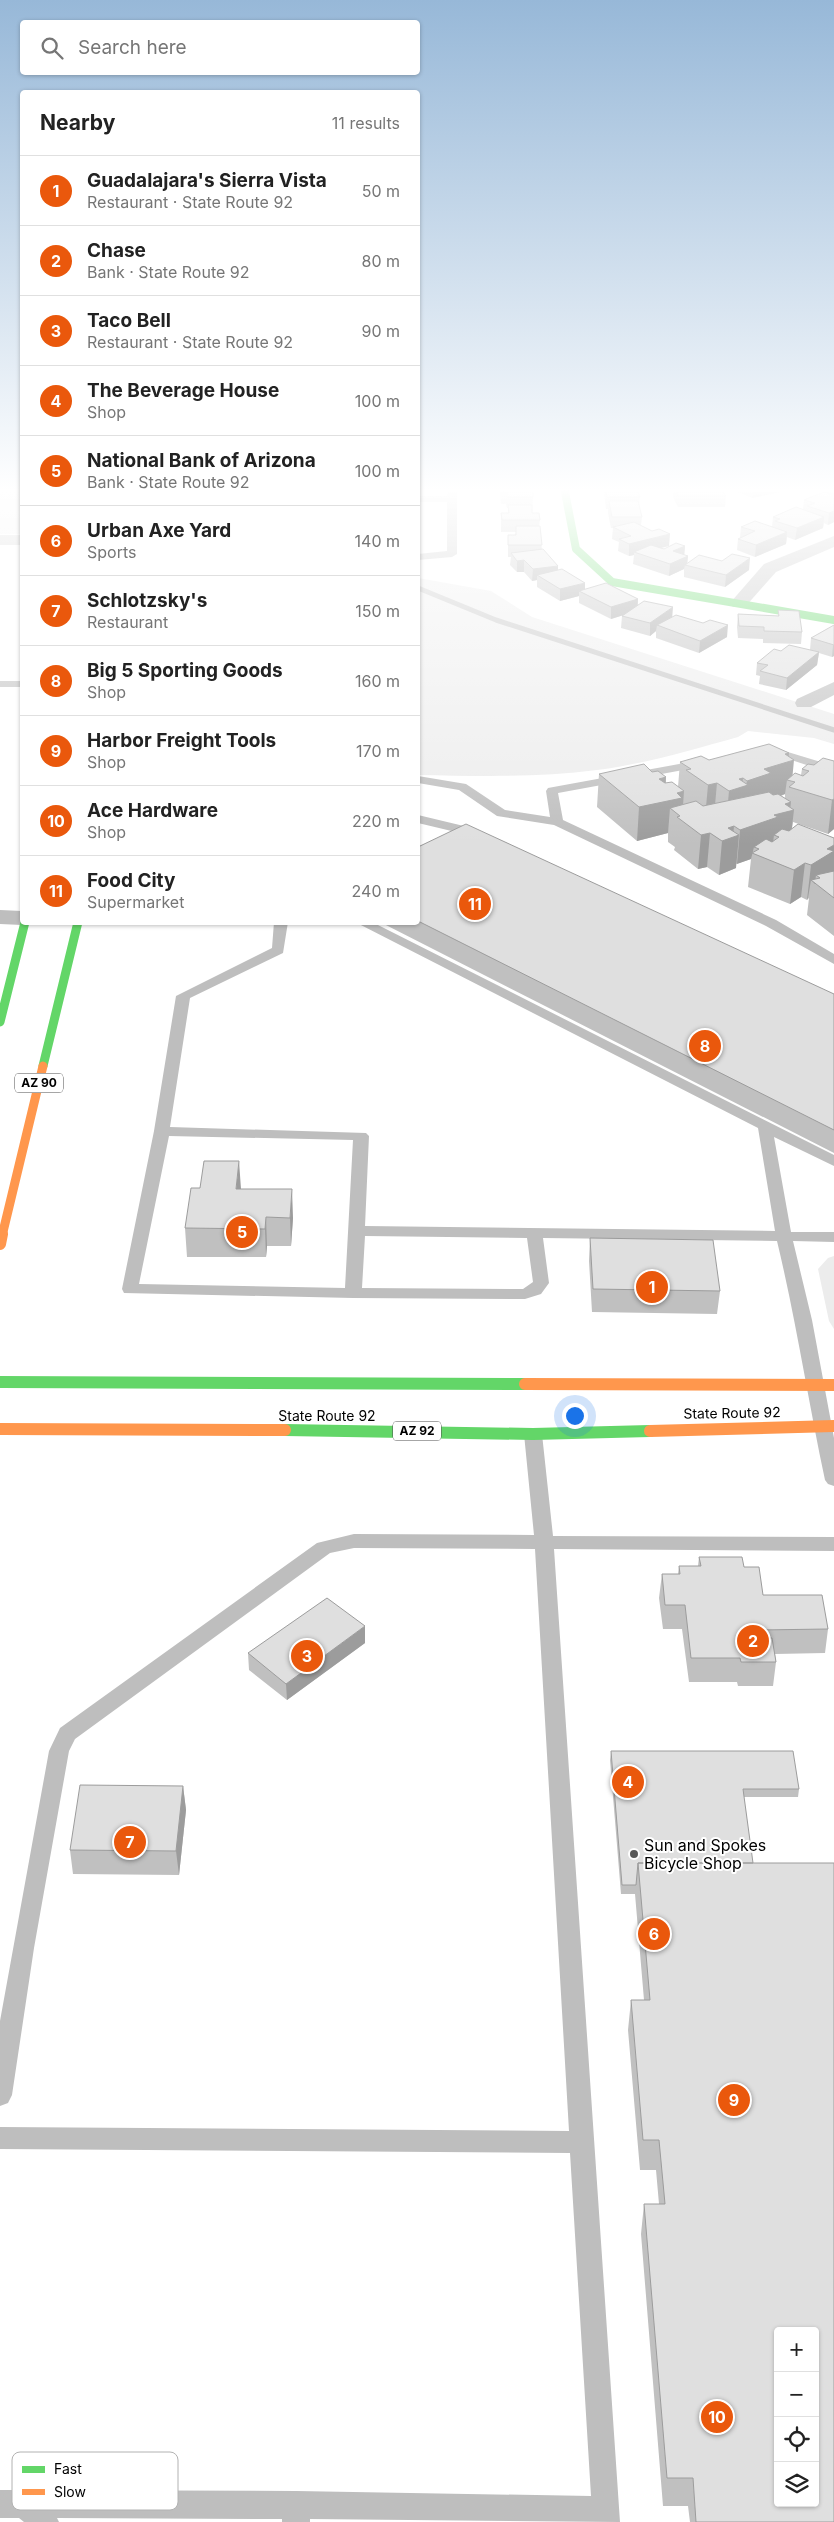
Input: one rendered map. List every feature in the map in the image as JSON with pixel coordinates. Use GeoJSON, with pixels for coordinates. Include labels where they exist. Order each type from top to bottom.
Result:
{"type":"FeatureCollection","features":[{"type":"Feature","properties":{"kind":"main road"},"geometry":{"type":"LineString","coordinates":[[776,610],[834,620]]}},
{"type":"Feature","properties":{"kind":"main road"},"geometry":{"type":"LineString","coordinates":[[0,1022],[25,925]]}},
{"type":"Feature","properties":{"kind":"main road","name":"AZ 90"},"geometry":{"type":"LineString","coordinates":[[0,1244],[77,925]]}},
{"type":"Feature","properties":{"kind":"main road","name":"State Route 92"},"geometry":{"type":"LineString","coordinates":[[0,1382],[834,1385]]}},
{"type":"Feature","properties":{"kind":"main road","name":"State Route 92"},"geometry":{"type":"LineString","coordinates":[[0,1429],[533,1434],[828,1426]]}},
{"type":"Feature","properties":{"kind":"street"},"geometry":{"type":"LineString","coordinates":[[804,702],[834,688]]}},
{"type":"Feature","properties":{"kind":"street"},"geometry":{"type":"LineString","coordinates":[[0,917],[20,918]]}},
{"type":"Feature","properties":{"kind":"lane"},"geometry":{"type":"LineString","coordinates":[[0,684],[20,684]]}},
{"type":"Feature","properties":{"kind":"lane"},"geometry":{"type":"LineString","coordinates":[[756,748],[770,750],[834,770]]}},
{"type":"Feature","properties":{"kind":"lane"},"geometry":{"type":"LineString","coordinates":[[557,822],[552,791],[576,785],[655,774],[714,760]]}},
{"type":"Feature","properties":{"kind":"lane"},"geometry":{"type":"LineString","coordinates":[[420,780],[462,787],[501,813],[557,822],[771,924],[834,960]]}},
{"type":"Feature","properties":{"kind":"lane"},"geometry":{"type":"LineString","coordinates":[[420,819],[464,830],[492,843]]}},
{"type":"Feature","properties":{"kind":"lane"},"geometry":{"type":"LineString","coordinates":[[281,925],[278,950],[183,996],[162,1131],[130,1289],[525,1294],[535,1290],[541,1283],[534,1234]]}},
{"type":"Feature","properties":{"kind":"lane"},"geometry":{"type":"LineString","coordinates":[[367,925],[834,1161]]}},
{"type":"Feature","properties":{"kind":"lane"},"geometry":{"type":"LineString","coordinates":[[765,1126],[784,1237],[804,1320],[814,1384],[828,1426],[834,1480]]}},
{"type":"Feature","properties":{"kind":"lane"},"geometry":{"type":"LineString","coordinates":[[162,1131],[361,1136],[353,1293]]}},
{"type":"Feature","properties":{"kind":"lane"},"geometry":{"type":"LineString","coordinates":[[357,1231],[834,1237]]}},
{"type":"Feature","properties":{"kind":"lane"},"geometry":{"type":"LineString","coordinates":[[178,2509],[296,2513],[606,2516],[544,1541],[533,1434]]}},
{"type":"Feature","properties":{"kind":"lane"},"geometry":{"type":"LineString","coordinates":[[0,2095],[21,1958],[55,1770],[59,1752],[67,1734],[324,1548],[354,1541],[834,1544]]}},
{"type":"Feature","properties":{"kind":"lane"},"geometry":{"type":"LineString","coordinates":[[0,2138],[581,2142]]}},
{"type":"Feature","properties":{"kind":"lane"},"geometry":{"type":"LineString","coordinates":[[23,2510],[45,2522]]}},
{"type":"Feature","properties":{"kind":"shaded area"},"geometry":{"type":"Polygon","coordinates":[[[420,610],[520,610],[532,617],[834,714],[834,744],[814,738],[748,731],[738,737],[633,764],[575,773],[485,776],[420,775],[420,610]]]}},
{"type":"Feature","properties":{"kind":"shaded area"},"geometry":{"type":"Polygon","coordinates":[[[834,1256],[834,1329],[829,1321],[818,1269],[828,1258],[834,1256]]]}},
{"type":"Feature","properties":{"kind":"building"},"geometry":{"type":"Polygon","coordinates":[[[631,610],[669,610],[650,623],[622,616],[631,610]]]}},
{"type":"Feature","properties":{"kind":"building"},"geometry":{"type":"Polygon","coordinates":[[[778,610],[799,611],[802,632],[764,631],[764,627],[739,626],[738,614],[779,616],[778,610]]]}},
{"type":"Feature","properties":{"kind":"building"},"geometry":{"type":"Polygon","coordinates":[[[676,615],[703,623],[710,620],[728,625],[700,641],[657,625],[676,615]]]}},
{"type":"Feature","properties":{"kind":"building"},"geometry":{"type":"Polygon","coordinates":[[[834,625],[834,645],[811,638],[834,625]]]}},
{"type":"Feature","properties":{"kind":"building"},"geometry":{"type":"Polygon","coordinates":[[[789,645],[819,652],[787,678],[760,671],[768,665],[757,663],[774,649],[781,651],[789,645]]]}},
{"type":"Feature","properties":{"kind":"building"},"geometry":{"type":"Polygon","coordinates":[[[769,744],[789,753],[785,754],[794,760],[764,769],[771,773],[747,781],[743,778],[739,779],[748,785],[729,791],[717,783],[708,785],[686,770],[691,769],[680,762],[701,756],[709,760],[769,744]]]}},
{"type":"Feature","properties":{"kind":"building"},"geometry":{"type":"Polygon","coordinates":[[[823,758],[834,761],[834,799],[789,787],[795,782],[787,780],[795,773],[803,776],[809,771],[802,769],[808,764],[814,765],[823,758]]]}},
{"type":"Feature","properties":{"kind":"building"},"geometry":{"type":"Polygon","coordinates":[[[644,764],[652,772],[658,771],[666,777],[659,779],[665,783],[672,782],[684,791],[677,793],[682,798],[639,807],[599,774],[644,764]]]}},
{"type":"Feature","properties":{"kind":"building"},"geometry":{"type":"Polygon","coordinates":[[[769,792],[773,795],[778,794],[791,802],[785,804],[794,810],[774,815],[778,817],[740,830],[734,826],[728,828],[739,835],[722,841],[710,833],[701,835],[677,817],[680,816],[670,808],[696,801],[703,806],[769,792]]]}},
{"type":"Feature","properties":{"kind":"building"},"geometry":{"type":"Polygon","coordinates":[[[466,824],[834,994],[834,1130],[420,922],[420,846],[466,824]]]}},
{"type":"Feature","properties":{"kind":"building"},"geometry":{"type":"Polygon","coordinates":[[[798,824],[834,838],[834,845],[827,849],[834,851],[811,865],[805,863],[794,870],[752,853],[759,849],[754,847],[766,839],[772,842],[779,837],[774,835],[782,829],[789,831],[798,824]]]}},
{"type":"Feature","properties":{"kind":"building"},"geometry":{"type":"Polygon","coordinates":[[[834,871],[834,898],[811,880],[820,878],[816,875],[834,871]]]}},
{"type":"Feature","properties":{"kind":"building"},"geometry":{"type":"Polygon","coordinates":[[[204,1161],[239,1161],[236,1189],[292,1189],[290,1218],[266,1217],[265,1229],[185,1228],[191,1188],[200,1188],[204,1161]]]}},
{"type":"Feature","properties":{"kind":"building"},"geometry":{"type":"Polygon","coordinates":[[[590,1238],[713,1240],[720,1291],[593,1289],[590,1238]]]}},
{"type":"Feature","properties":{"kind":"building"},"geometry":{"type":"Polygon","coordinates":[[[699,1557],[742,1557],[744,1567],[759,1567],[763,1595],[822,1595],[828,1629],[759,1630],[761,1638],[772,1638],[776,1662],[741,1662],[740,1658],[691,1658],[685,1605],[665,1605],[662,1574],[680,1574],[679,1566],[701,1566],[699,1557]]]}},
{"type":"Feature","properties":{"kind":"building"},"geometry":{"type":"Polygon","coordinates":[[[327,1598],[365,1626],[286,1684],[248,1653],[327,1598]]]}},
{"type":"Feature","properties":{"kind":"building"},"geometry":{"type":"Polygon","coordinates":[[[611,1751],[793,1751],[799,1789],[743,1789],[753,1863],[638,1863],[636,1885],[622,1885],[611,1751]]]}},
{"type":"Feature","properties":{"kind":"building"},"geometry":{"type":"Polygon","coordinates":[[[80,1785],[183,1786],[176,1851],[70,1850],[80,1785]]]}},
{"type":"Feature","properties":{"kind":"building"},"geometry":{"type":"Polygon","coordinates":[[[638,1863],[834,1863],[834,2522],[696,2522],[693,2478],[667,2478],[644,2204],[665,2204],[659,2140],[643,2140],[631,2000],[650,2000],[638,1863]]]}},
{"type":"Feature","properties":{"kind":"waterway"},"geometry":{"type":"LineString","coordinates":[[471,610],[496,620],[834,730]]}},
{"type":"Feature","properties":{"kind":"traffic: fast"},"geometry":{"type":"LineString","coordinates":[[774,610],[834,620]]}},
{"type":"Feature","properties":{"kind":"traffic: fast"},"geometry":{"type":"LineString","coordinates":[[0,1022],[24,925]]}},
{"type":"Feature","properties":{"kind":"traffic: fast"},"geometry":{"type":"LineString","coordinates":[[43,1066],[77,925]]}},
{"type":"Feature","properties":{"kind":"traffic: fast"},"geometry":{"type":"LineString","coordinates":[[0,1382],[525,1384]]}},
{"type":"Feature","properties":{"kind":"traffic: fast"},"geometry":{"type":"LineString","coordinates":[[285,1430],[533,1434],[650,1431]]}},
{"type":"Feature","properties":{"kind":"traffic: slow"},"geometry":{"type":"LineString","coordinates":[[0,1244],[43,1066]]}},
{"type":"Feature","properties":{"kind":"traffic: slow"},"geometry":{"type":"LineString","coordinates":[[525,1384],[834,1385]]}},
{"type":"Feature","properties":{"kind":"traffic: slow"},"geometry":{"type":"LineString","coordinates":[[650,1431],[834,1426]]}},
{"type":"Feature","properties":{"kind":"traffic: slow"},"geometry":{"type":"LineString","coordinates":[[0,1429],[285,1430]]}},
{"type":"Feature","properties":{"kind":"place","name":"Food City"},"geometry":{"type":"Point","coordinates":[475,904]}},
{"type":"Feature","properties":{"kind":"place","name":"Big 5 Sporting Goods"},"geometry":{"type":"Point","coordinates":[705,1046]}},
{"type":"Feature","properties":{"kind":"place","name":"National Bank of Arizona"},"geometry":{"type":"Point","coordinates":[242,1232]}},
{"type":"Feature","properties":{"kind":"place","name":"Guadalajara's Sierra Vista"},"geometry":{"type":"Point","coordinates":[652,1287]}},
{"type":"Feature","properties":{"kind":"place","name":"Chase"},"geometry":{"type":"Point","coordinates":[753,1641]}},
{"type":"Feature","properties":{"kind":"place","name":"Taco Bell"},"geometry":{"type":"Point","coordinates":[307,1656]}},
{"type":"Feature","properties":{"kind":"place","name":"The Beverage House"},"geometry":{"type":"Point","coordinates":[628,1782]}},
{"type":"Feature","properties":{"kind":"place","name":"Schlotzsky's"},"geometry":{"type":"Point","coordinates":[130,1842]}},
{"type":"Feature","properties":{"kind":"place","name":"Sun and Spokes Bicycle Shop"},"geometry":{"type":"Point","coordinates":[634,1854]}},
{"type":"Feature","properties":{"kind":"place","name":"Urban Axe Yard"},"geometry":{"type":"Point","coordinates":[654,1934]}},
{"type":"Feature","properties":{"kind":"place","name":"Harbor Freight Tools"},"geometry":{"type":"Point","coordinates":[734,2100]}},
{"type":"Feature","properties":{"kind":"place","name":"Ace Hardware"},"geometry":{"type":"Point","coordinates":[717,2417]}}]}
